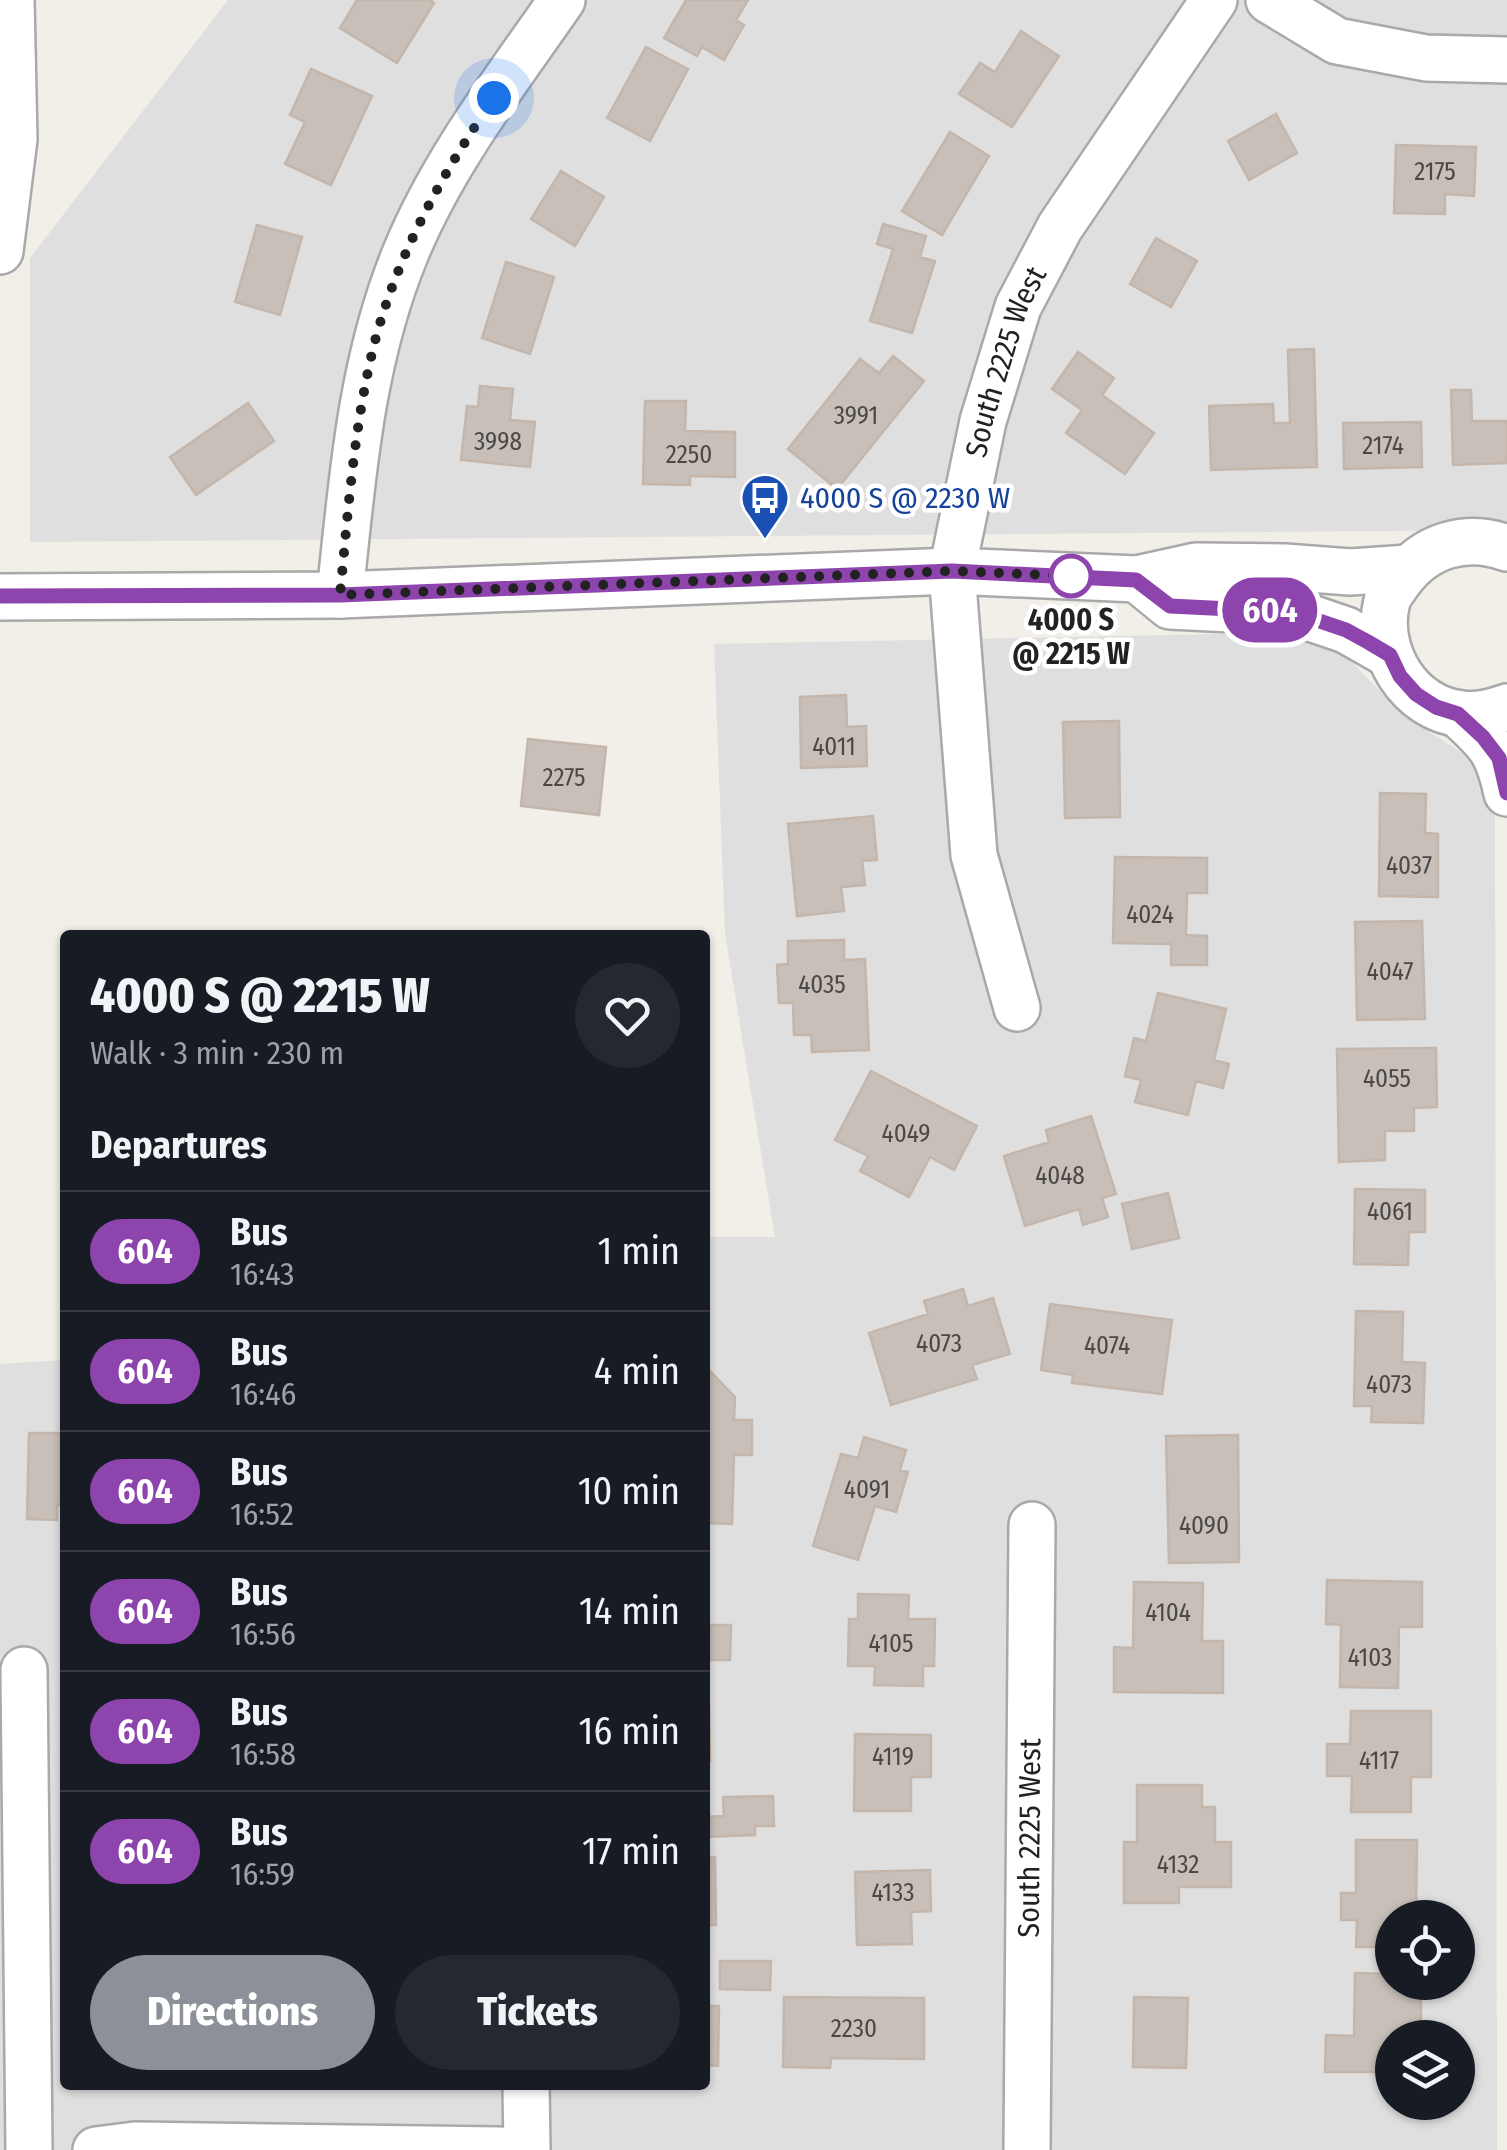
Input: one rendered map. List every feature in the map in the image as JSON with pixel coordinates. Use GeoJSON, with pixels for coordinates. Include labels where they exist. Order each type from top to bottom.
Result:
{"type":"FeatureCollection","features":[{"type":"Feature","properties":{"kind":"street"},"geometry":{"type":"LineString","coordinates":[[0,252],[14,140],[11,0]]}},
{"type":"Feature","properties":{"kind":"street"},"geometry":{"type":"LineString","coordinates":[[340,595],[349,499],[374,344],[406,252],[450,164],[562,0]]}},
{"type":"Feature","properties":{"kind":"street","name":"South 2225 West"},"geometry":{"type":"LineString","coordinates":[[1017,1008],[974,855],[952,571],[982,422],[1018,307],[1060,227],[1214,0]]}},
{"type":"Feature","properties":{"kind":"street"},"geometry":{"type":"LineString","coordinates":[[1269,0],[1336,40],[1426,58],[1507,60]]}},
{"type":"Feature","properties":{"kind":"street"},"geometry":{"type":"LineString","coordinates":[[1507,548],[1470,540],[1448,544],[1427,554],[1409,568],[1387,598],[1386,632],[1390,655],[1400,676],[1416,694],[1436,707],[1458,714],[1482,715],[1507,707]]}},
{"type":"Feature","properties":{"kind":"street"},"geometry":{"type":"LineString","coordinates":[[0,596],[340,595],[952,571],[1136,580],[1196,566],[1350,572],[1409,568]]}},
{"type":"Feature","properties":{"kind":"street"},"geometry":{"type":"LineString","coordinates":[[1136,580],[1170,606],[1293,612],[1346,630],[1390,655]]}},
{"type":"Feature","properties":{"kind":"street"},"geometry":{"type":"LineString","coordinates":[[1458,714],[1499,758],[1507,793]]}},
{"type":"Feature","properties":{"kind":"street","name":"South 2225 West"},"geometry":{"type":"LineString","coordinates":[[1027,2150],[1032,1526]]}},
{"type":"Feature","properties":{"kind":"street"},"geometry":{"type":"LineString","coordinates":[[24,1670],[29,2150]]}},
{"type":"Feature","properties":{"kind":"street"},"geometry":{"type":"LineString","coordinates":[[526,2090],[527,2150]]}},
{"type":"Feature","properties":{"kind":"street"},"geometry":{"type":"LineString","coordinates":[[96,2150],[135,2146],[500,2150]]}},
{"type":"Feature","properties":{"kind":"shaded area"},"geometry":{"type":"Polygon","coordinates":[[[228,0],[1507,0],[1507,530],[30,542],[30,258],[228,0]]]}},
{"type":"Feature","properties":{"kind":"shaded area"},"geometry":{"type":"Polygon","coordinates":[[[1323,632],[1405,717],[1495,773],[1497,2150],[0,2150],[0,1364],[60,1360],[60,2090],[710,2090],[710,1237],[775,1237],[725,934],[714,644],[1323,632]]]}},
{"type":"Feature","properties":{"kind":"building"},"geometry":{"type":"Polygon","coordinates":[[[357,0],[434,3],[397,63],[340,28],[357,0]]]}},
{"type":"Feature","properties":{"kind":"building"},"geometry":{"type":"Polygon","coordinates":[[[686,0],[748,0],[736,20],[744,25],[724,60],[702,47],[697,56],[664,38],[686,0]]]}},
{"type":"Feature","properties":{"kind":"building"},"geometry":{"type":"Polygon","coordinates":[[[1021,31],[1059,56],[1012,127],[959,94],[980,63],[995,72],[1021,31]]]}},
{"type":"Feature","properties":{"kind":"building"},"geometry":{"type":"Polygon","coordinates":[[[646,47],[688,69],[650,141],[607,118],[646,47]]]}},
{"type":"Feature","properties":{"kind":"building"},"geometry":{"type":"Polygon","coordinates":[[[311,69],[372,96],[331,185],[285,164],[305,122],[290,115],[311,69]]]}},
{"type":"Feature","properties":{"kind":"building"},"geometry":{"type":"Polygon","coordinates":[[[1276,114],[1297,153],[1249,180],[1228,141],[1276,114]]]}},
{"type":"Feature","properties":{"kind":"building"},"geometry":{"type":"Polygon","coordinates":[[[950,132],[989,156],[942,235],[902,211],[950,132]]]}},
{"type":"Feature","properties":{"kind":"building"},"geometry":{"type":"Polygon","coordinates":[[[1396,145],[1476,147],[1474,196],[1445,194],[1445,214],[1394,213],[1396,145]]]}},
{"type":"Feature","properties":{"kind":"building"},"geometry":{"type":"Polygon","coordinates":[[[561,171],[604,197],[575,246],[531,219],[561,171]]]}},
{"type":"Feature","properties":{"kind":"building"},"geometry":{"type":"Polygon","coordinates":[[[883,224],[926,236],[920,257],[935,261],[912,333],[870,321],[893,249],[877,244],[883,224]]]}},
{"type":"Feature","properties":{"kind":"building"},"geometry":{"type":"Polygon","coordinates":[[[257,225],[302,237],[280,315],[235,302],[257,225]]]}},
{"type":"Feature","properties":{"kind":"building"},"geometry":{"type":"Polygon","coordinates":[[[1156,238],[1197,261],[1171,307],[1130,284],[1156,238]]]}},
{"type":"Feature","properties":{"kind":"building"},"geometry":{"type":"Polygon","coordinates":[[[506,262],[554,277],[530,354],[482,338],[506,262]]]}},
{"type":"Feature","properties":{"kind":"building"},"geometry":{"type":"Polygon","coordinates":[[[1314,349],[1317,467],[1211,470],[1209,406],[1273,404],[1274,423],[1290,423],[1288,350],[1314,349]]]}},
{"type":"Feature","properties":{"kind":"building"},"geometry":{"type":"Polygon","coordinates":[[[1078,352],[1114,378],[1102,395],[1154,433],[1125,474],[1066,433],[1082,410],[1052,389],[1078,352]]]}},
{"type":"Feature","properties":{"kind":"building"},"geometry":{"type":"Polygon","coordinates":[[[893,356],[924,381],[837,489],[788,449],[860,359],[879,373],[893,356]]]}},
{"type":"Feature","properties":{"kind":"building"},"geometry":{"type":"Polygon","coordinates":[[[480,386],[513,389],[510,420],[535,422],[530,467],[461,460],[467,406],[478,407],[480,386]]]}},
{"type":"Feature","properties":{"kind":"building"},"geometry":{"type":"Polygon","coordinates":[[[1451,390],[1471,390],[1472,421],[1507,421],[1507,463],[1453,465],[1451,390]]]}},
{"type":"Feature","properties":{"kind":"building"},"geometry":{"type":"Polygon","coordinates":[[[645,401],[686,401],[685,431],[735,432],[735,477],[690,476],[690,485],[643,484],[645,401]]]}},
{"type":"Feature","properties":{"kind":"building"},"geometry":{"type":"Polygon","coordinates":[[[248,403],[274,441],[196,495],[170,457],[248,403]]]}},
{"type":"Feature","properties":{"kind":"building"},"geometry":{"type":"Polygon","coordinates":[[[1421,422],[1422,467],[1344,469],[1343,423],[1421,422]]]}},
{"type":"Feature","properties":{"kind":"building"},"geometry":{"type":"Polygon","coordinates":[[[846,695],[847,727],[866,726],[867,766],[801,768],[800,697],[846,695]]]}},
{"type":"Feature","properties":{"kind":"building"},"geometry":{"type":"Polygon","coordinates":[[[1119,721],[1120,817],[1065,818],[1063,722],[1119,721]]]}},
{"type":"Feature","properties":{"kind":"building"},"geometry":{"type":"Polygon","coordinates":[[[528,739],[606,747],[599,815],[521,806],[528,739]]]}},
{"type":"Feature","properties":{"kind":"building"},"geometry":{"type":"Polygon","coordinates":[[[1380,793],[1426,794],[1425,833],[1438,834],[1438,897],[1379,896],[1380,793]]]}},
{"type":"Feature","properties":{"kind":"building"},"geometry":{"type":"Polygon","coordinates":[[[873,816],[877,860],[862,861],[865,885],[841,887],[844,911],[797,916],[788,824],[873,816]]]}},
{"type":"Feature","properties":{"kind":"building"},"geometry":{"type":"Polygon","coordinates":[[[1115,857],[1207,858],[1207,893],[1187,893],[1186,935],[1207,936],[1207,965],[1171,965],[1171,944],[1113,943],[1115,857]]]}},
{"type":"Feature","properties":{"kind":"building"},"geometry":{"type":"Polygon","coordinates":[[[1422,921],[1425,1019],[1357,1020],[1355,922],[1422,921]]]}},
{"type":"Feature","properties":{"kind":"building"},"geometry":{"type":"Polygon","coordinates":[[[844,940],[844,960],[865,959],[869,1050],[812,1052],[811,1035],[794,1035],[793,1003],[779,1003],[777,965],[788,964],[788,941],[844,940]]]}},
{"type":"Feature","properties":{"kind":"building"},"geometry":{"type":"Polygon","coordinates":[[[1158,993],[1226,1009],[1214,1060],[1229,1064],[1223,1088],[1196,1081],[1188,1115],[1135,1102],[1141,1080],[1125,1076],[1134,1038],[1146,1041],[1158,993]]]}},
{"type":"Feature","properties":{"kind":"building"},"geometry":{"type":"Polygon","coordinates":[[[1436,1048],[1437,1107],[1414,1108],[1414,1131],[1385,1131],[1385,1160],[1339,1162],[1337,1049],[1436,1048]]]}},
{"type":"Feature","properties":{"kind":"building"},"geometry":{"type":"Polygon","coordinates":[[[871,1071],[977,1126],[954,1170],[930,1157],[909,1197],[860,1171],[868,1156],[835,1140],[871,1071]]]}},
{"type":"Feature","properties":{"kind":"building"},"geometry":{"type":"Polygon","coordinates":[[[1091,1116],[1116,1194],[1102,1198],[1108,1217],[1083,1225],[1079,1209],[1025,1226],[1004,1156],[1049,1142],[1046,1130],[1091,1116]]]}},
{"type":"Feature","properties":{"kind":"building"},"geometry":{"type":"Polygon","coordinates":[[[1355,1189],[1425,1190],[1425,1232],[1409,1232],[1408,1265],[1354,1264],[1355,1189]]]}},
{"type":"Feature","properties":{"kind":"building"},"geometry":{"type":"Polygon","coordinates":[[[1168,1193],[1179,1238],[1132,1249],[1122,1204],[1168,1193]]]}},
{"type":"Feature","properties":{"kind":"building"},"geometry":{"type":"Polygon","coordinates":[[[963,1289],[968,1306],[993,1298],[1010,1354],[972,1365],[977,1379],[891,1405],[869,1333],[928,1314],[924,1301],[963,1289]]]}},
{"type":"Feature","properties":{"kind":"building"},"geometry":{"type":"Polygon","coordinates":[[[1050,1304],[1172,1320],[1162,1394],[1072,1383],[1073,1375],[1041,1370],[1050,1304]]]}},
{"type":"Feature","properties":{"kind":"building"},"geometry":{"type":"Polygon","coordinates":[[[1356,1311],[1403,1312],[1402,1362],[1425,1363],[1423,1423],[1371,1422],[1372,1406],[1354,1406],[1356,1311]]]}},
{"type":"Feature","properties":{"kind":"building"},"geometry":{"type":"Polygon","coordinates":[[[710,1371],[735,1397],[734,1420],[752,1420],[752,1455],[734,1455],[732,1524],[710,1523],[710,1371]]]}},
{"type":"Feature","properties":{"kind":"building"},"geometry":{"type":"Polygon","coordinates":[[[29,1433],[60,1433],[57,1520],[27,1519],[29,1433]]]}},
{"type":"Feature","properties":{"kind":"building"},"geometry":{"type":"Polygon","coordinates":[[[1238,1435],[1239,1562],[1169,1563],[1166,1436],[1238,1435]]]}},
{"type":"Feature","properties":{"kind":"building"},"geometry":{"type":"Polygon","coordinates":[[[864,1437],[906,1450],[900,1470],[908,1472],[896,1512],[875,1506],[858,1560],[813,1546],[841,1454],[858,1458],[864,1437]]]}},
{"type":"Feature","properties":{"kind":"building"},"geometry":{"type":"Polygon","coordinates":[[[1327,1580],[1422,1582],[1422,1627],[1399,1627],[1398,1688],[1340,1687],[1341,1625],[1326,1624],[1327,1580]]]}},
{"type":"Feature","properties":{"kind":"building"},"geometry":{"type":"Polygon","coordinates":[[[1134,1582],[1203,1583],[1202,1641],[1223,1641],[1223,1693],[1114,1692],[1114,1647],[1133,1648],[1134,1582]]]}},
{"type":"Feature","properties":{"kind":"building"},"geometry":{"type":"Polygon","coordinates":[[[858,1594],[909,1595],[908,1619],[935,1619],[934,1666],[923,1666],[923,1686],[874,1685],[875,1666],[848,1666],[849,1619],[858,1619],[858,1594]]]}},
{"type":"Feature","properties":{"kind":"building"},"geometry":{"type":"Polygon","coordinates":[[[710,1625],[731,1625],[730,1660],[710,1660],[710,1625]]]}},
{"type":"Feature","properties":{"kind":"building"},"geometry":{"type":"Polygon","coordinates":[[[1351,1711],[1431,1711],[1431,1777],[1411,1777],[1411,1812],[1351,1812],[1352,1776],[1327,1776],[1327,1744],[1350,1744],[1351,1711]]]}},
{"type":"Feature","properties":{"kind":"building"},"geometry":{"type":"Polygon","coordinates":[[[855,1734],[931,1735],[931,1777],[911,1777],[911,1811],[854,1811],[855,1734]]]}},
{"type":"Feature","properties":{"kind":"building"},"geometry":{"type":"Polygon","coordinates":[[[1137,1785],[1202,1785],[1202,1807],[1215,1807],[1215,1842],[1231,1842],[1231,1887],[1179,1887],[1179,1903],[1124,1903],[1124,1842],[1137,1842],[1137,1785]]]}},
{"type":"Feature","properties":{"kind":"building"},"geometry":{"type":"Polygon","coordinates":[[[773,1796],[774,1826],[755,1826],[755,1835],[710,1837],[710,1817],[724,1816],[723,1797],[773,1796]]]}},
{"type":"Feature","properties":{"kind":"building"},"geometry":{"type":"Polygon","coordinates":[[[1356,1840],[1417,1840],[1416,1900],[1375,1900],[1375,1947],[1356,1947],[1357,1920],[1341,1920],[1341,1893],[1356,1893],[1356,1840]]]}},
{"type":"Feature","properties":{"kind":"building"},"geometry":{"type":"Polygon","coordinates":[[[710,1857],[715,1857],[716,1925],[710,1925],[710,1857]]]}},
{"type":"Feature","properties":{"kind":"building"},"geometry":{"type":"Polygon","coordinates":[[[930,1870],[931,1911],[911,1912],[912,1944],[857,1945],[855,1872],[930,1870]]]}},
{"type":"Feature","properties":{"kind":"building"},"geometry":{"type":"Polygon","coordinates":[[[720,1961],[771,1961],[770,1990],[720,1989],[720,1961]]]}},
{"type":"Feature","properties":{"kind":"building"},"geometry":{"type":"Polygon","coordinates":[[[1355,1973],[1375,1974],[1375,2000],[1421,2000],[1421,2020],[1375,2020],[1375,2072],[1325,2072],[1326,2035],[1354,2036],[1355,1973]]]}},
{"type":"Feature","properties":{"kind":"building"},"geometry":{"type":"Polygon","coordinates":[[[784,1997],[924,1998],[924,2059],[831,2058],[830,2068],[783,2067],[784,1997]]]}},
{"type":"Feature","properties":{"kind":"building"},"geometry":{"type":"Polygon","coordinates":[[[1134,1997],[1188,1998],[1186,2068],[1133,2067],[1134,1997]]]}},
{"type":"Feature","properties":{"kind":"building"},"geometry":{"type":"Polygon","coordinates":[[[710,2006],[719,2006],[718,2066],[710,2065],[710,2006]]]}},
{"type":"Feature","properties":{"kind":"bus line","name":"604"},"geometry":{"type":"LineString","coordinates":[[0,596],[340,595],[952,571],[1136,580],[1170,606],[1293,612],[1368,642],[1390,655],[1400,676],[1416,694],[1436,707],[1458,714],[1483,737],[1499,758],[1507,793]]}},
{"type":"Feature","properties":{"kind":"place","name":"4000 S @ 2230 W"},"geometry":{"type":"Point","coordinates":[765,540]}},
{"type":"Feature","properties":{"kind":"place","name":"4000 S @ 2215 W"},"geometry":{"type":"Point","coordinates":[1071,576]}},
{"type":"Feature","properties":{"kind":"route"},"geometry":{"type":"LineString","coordinates":[[494,98],[450,164],[406,252],[374,344],[349,499],[340,595],[952,571],[1071,576]]}}]}
